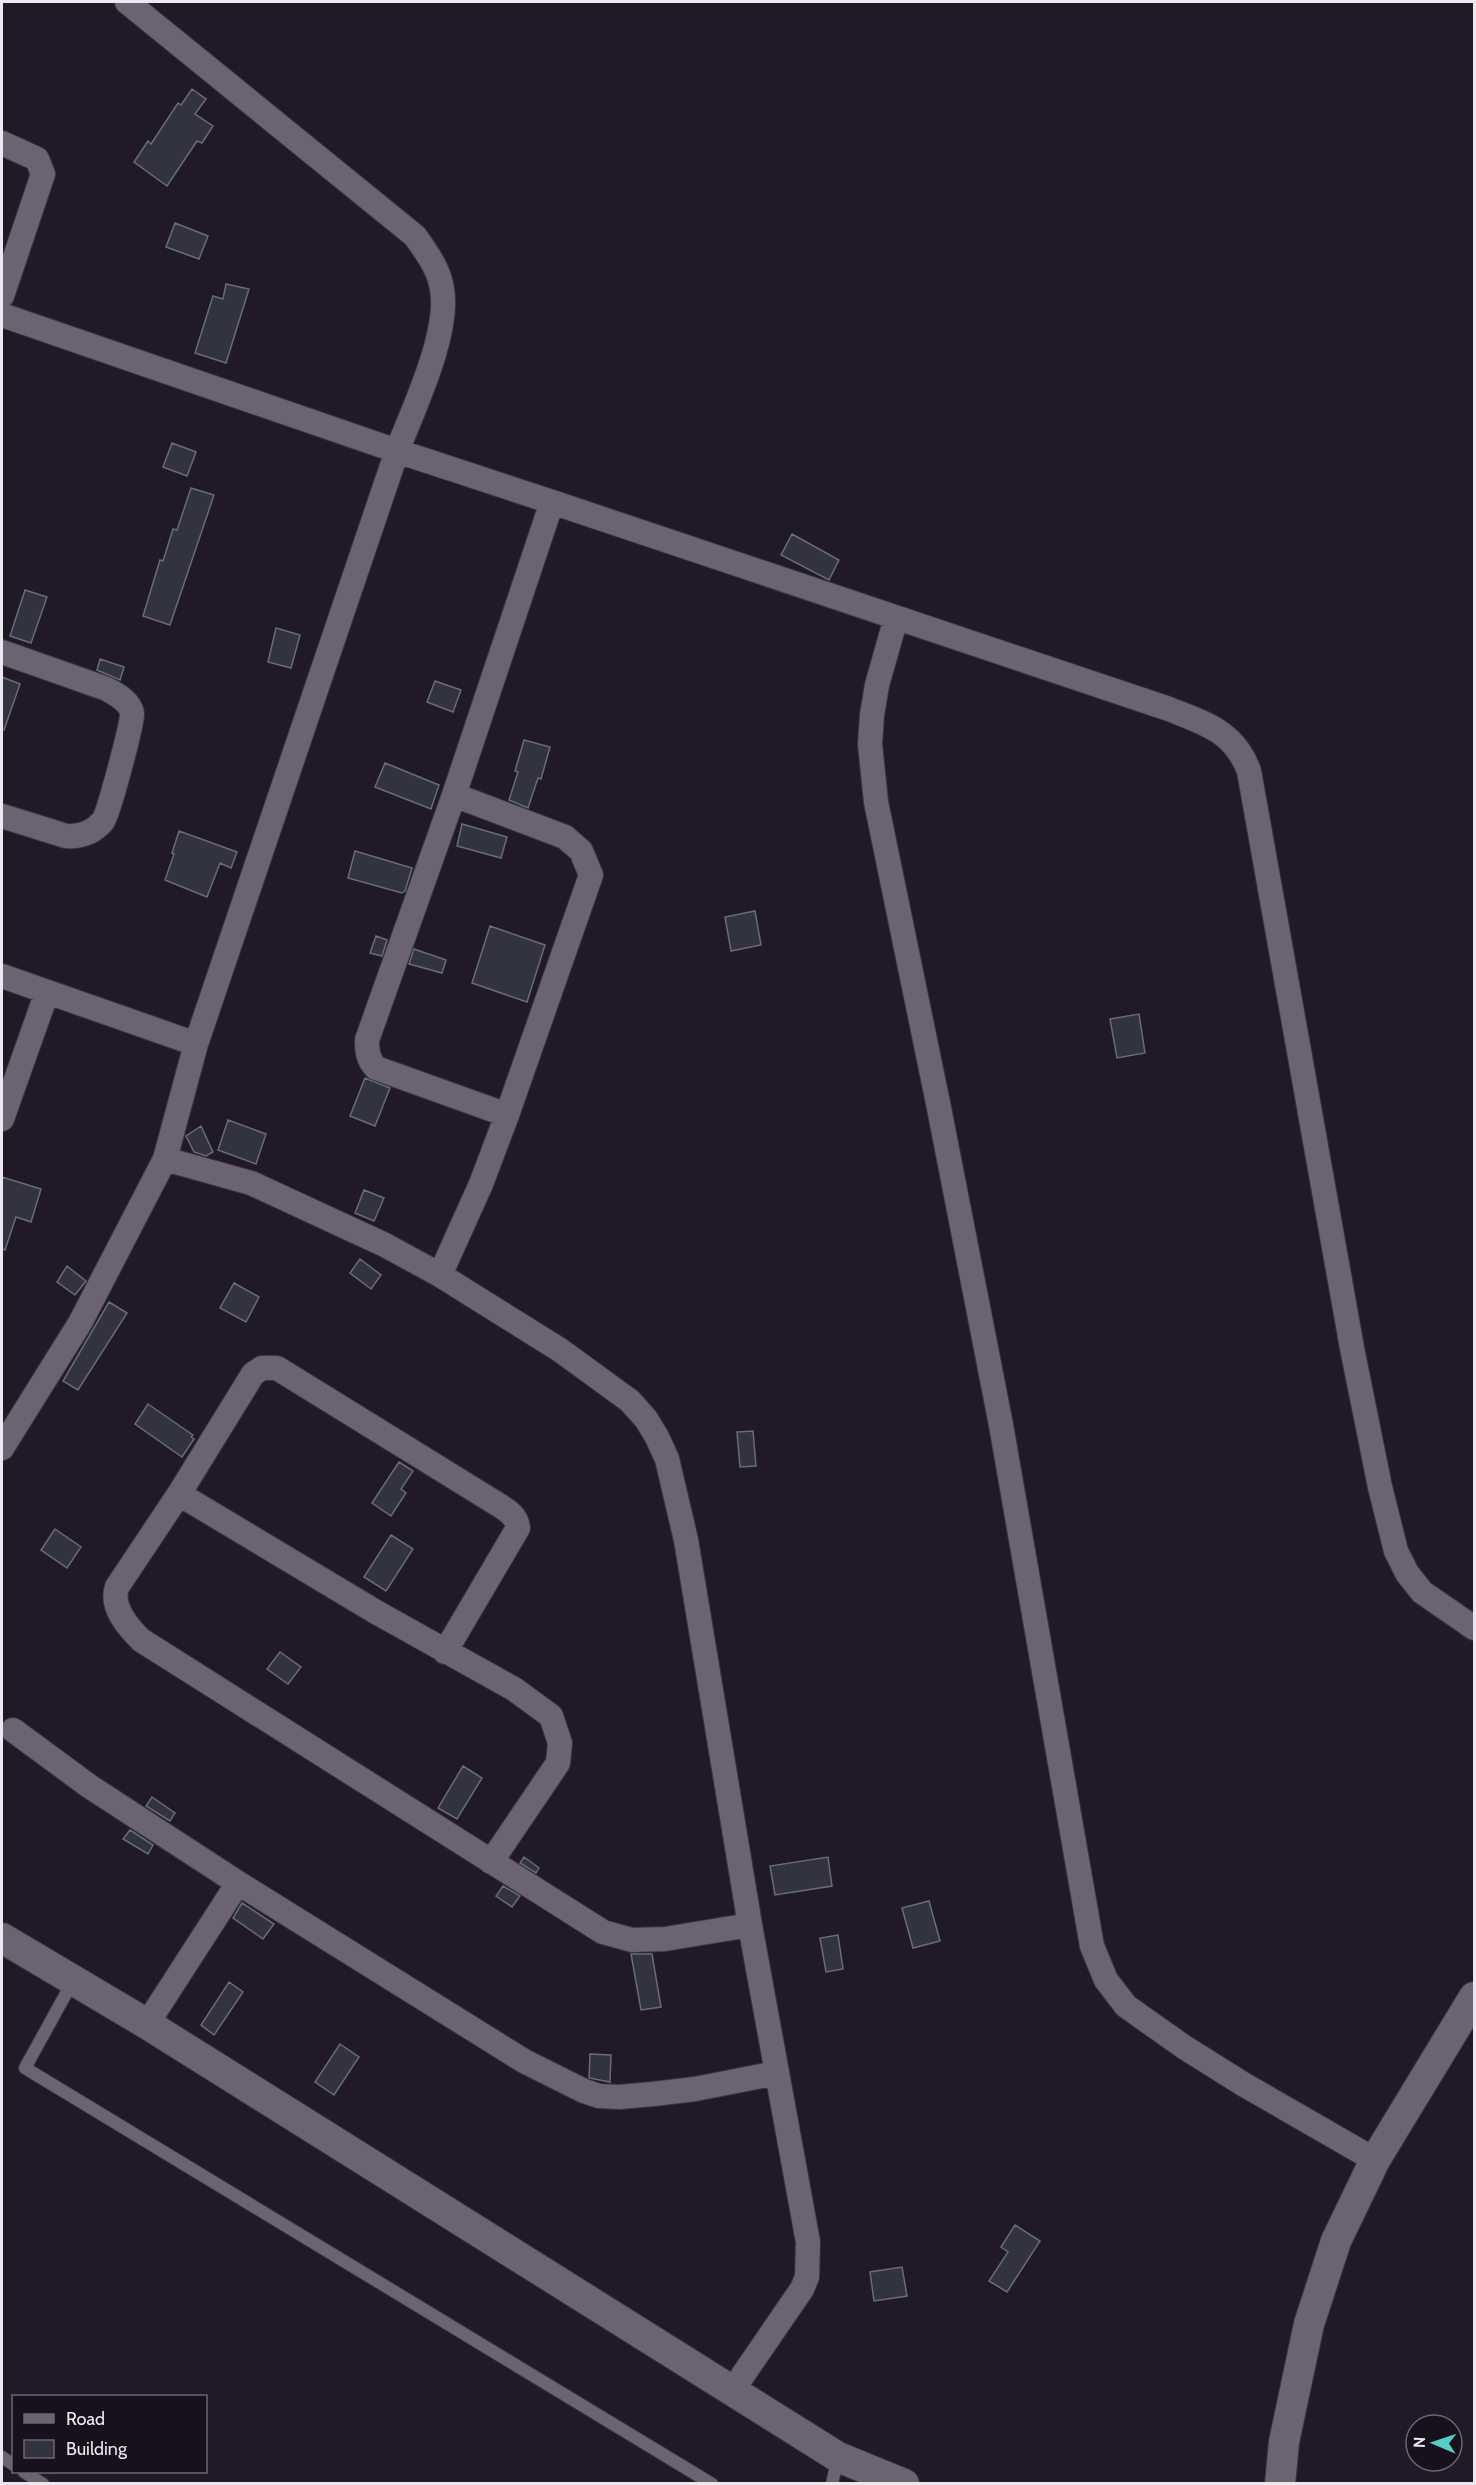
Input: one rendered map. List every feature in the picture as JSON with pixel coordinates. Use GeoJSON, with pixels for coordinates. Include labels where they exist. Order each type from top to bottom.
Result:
{"type":"FeatureCollection","features":[{"type":"Feature","properties":{"kind":"street"},"geometry":{"type":"LineString","coordinates":[[2,1448],[80,1323],[165,1159],[196,1044],[397,452],[438,339],[443,291],[433,262],[415,236],[127,2]]}},
{"type":"Feature","properties":{"kind":"street"},"geometry":{"type":"LineString","coordinates":[[2,143],[37,159],[43,174],[2,296]]}},
{"type":"Feature","properties":{"kind":"street"},"geometry":{"type":"LineString","coordinates":[[2,315],[397,452],[1169,709],[1220,731],[1243,756],[1249,771],[1353,1348],[1380,1487],[1396,1551],[1407,1573],[1422,1592],[1474,1628]]}},
{"type":"Feature","properties":{"kind":"street"},"geometry":{"type":"LineString","coordinates":[[507,1115],[376,1068],[369,1059],[367,1040],[454,795],[552,502]]}},
{"type":"Feature","properties":{"kind":"street"},"geometry":{"type":"LineString","coordinates":[[896,618],[877,685],[872,715],[870,744],[876,802],[1001,1425],[1092,1946],[1106,1980],[1126,2006],[1184,2047],[1243,2084],[1375,2160]]}},
{"type":"Feature","properties":{"kind":"street"},"geometry":{"type":"LineString","coordinates":[[2,652],[107,689],[122,698],[132,715],[105,817],[90,832],[76,837],[66,837],[2,816]]}},
{"type":"Feature","properties":{"kind":"street"},"geometry":{"type":"LineString","coordinates":[[440,1275],[481,1184],[591,875],[581,851],[565,837],[454,795]]}},
{"type":"Feature","properties":{"kind":"street"},"geometry":{"type":"LineString","coordinates":[[2,976],[196,1044]]}},
{"type":"Feature","properties":{"kind":"street"},"geometry":{"type":"LineString","coordinates":[[2,1119],[47,992]]}},
{"type":"Feature","properties":{"kind":"street"},"geometry":{"type":"LineString","coordinates":[[165,1159],[251,1183],[385,1245],[440,1275],[560,1350],[630,1401],[646,1419],[657,1437],[667,1459],[686,1540],[750,1925],[806,2223],[809,2260],[807,2277],[802,2289],[732,2391]]}},
{"type":"Feature","properties":{"kind":"street"},"geometry":{"type":"LineString","coordinates":[[446,1652],[518,1528],[516,1520],[494,1502],[277,1368],[262,1368],[253,1374],[179,1494],[117,1587],[115,1597],[130,1629],[141,1640],[603,1932],[632,1940],[665,1939],[750,1925]]}},
{"type":"Feature","properties":{"kind":"street"},"geometry":{"type":"LineString","coordinates":[[179,1494],[446,1652],[514,1689],[551,1716],[558,1733],[558,1763],[491,1862]]}},
{"type":"Feature","properties":{"kind":"street"},"geometry":{"type":"LineString","coordinates":[[13,1730],[89,1786],[238,1883],[524,2061],[584,2091],[599,2096],[619,2097],[653,2094],[695,2089],[777,2073]]}},
{"type":"Feature","properties":{"kind":"street"},"geometry":{"type":"LineString","coordinates":[[147,2024],[238,1883]]}},
{"type":"Feature","properties":{"kind":"street"},"geometry":{"type":"LineString","coordinates":[[2,1938],[147,2024],[732,2391],[835,2470],[904,2484]]}},
{"type":"Feature","properties":{"kind":"street"},"geometry":{"type":"LineString","coordinates":[[1280,2484],[1284,2442],[1309,2324],[1336,2241],[1375,2160],[1474,1996]]}},
{"type":"Feature","properties":{"kind":"lane"},"geometry":{"type":"LineString","coordinates":[[74,1981],[25,2068],[712,2484]]}},
{"type":"Feature","properties":{"kind":"lane"},"geometry":{"type":"LineString","coordinates":[[26,2473],[43,2484]]}},
{"type":"Feature","properties":{"kind":"building"},"geometry":{"type":"Polygon","coordinates":[[[192,89],[206,99],[195,114],[213,126],[202,143],[197,141],[167,186],[134,162],[148,141],[151,144],[178,103],[181,105],[192,89]]]}},
{"type":"Feature","properties":{"kind":"building"},"geometry":{"type":"Polygon","coordinates":[[[175,223],[208,236],[199,259],[166,247],[175,223]]]}},
{"type":"Feature","properties":{"kind":"building"},"geometry":{"type":"Polygon","coordinates":[[[226,284],[249,289],[226,363],[195,353],[213,296],[223,299],[226,284]]]}},
{"type":"Feature","properties":{"kind":"building"},"geometry":{"type":"Polygon","coordinates":[[[172,443],[196,452],[187,476],[163,467],[172,443]]]}},
{"type":"Feature","properties":{"kind":"building"},"geometry":{"type":"Polygon","coordinates":[[[191,488],[214,495],[170,625],[143,616],[160,560],[163,561],[173,529],[177,530],[191,488]]]}},
{"type":"Feature","properties":{"kind":"building"},"geometry":{"type":"Polygon","coordinates":[[[792,534],[839,560],[829,580],[781,555],[792,534]]]}},
{"type":"Feature","properties":{"kind":"building"},"geometry":{"type":"Polygon","coordinates":[[[25,590],[47,597],[31,643],[10,636],[25,590]]]}},
{"type":"Feature","properties":{"kind":"building"},"geometry":{"type":"Polygon","coordinates":[[[276,628],[300,635],[291,668],[268,662],[276,628]]]}},
{"type":"Feature","properties":{"kind":"building"},"geometry":{"type":"Polygon","coordinates":[[[100,659],[124,667],[120,680],[97,670],[100,659]]]}},
{"type":"Feature","properties":{"kind":"building"},"geometry":{"type":"Polygon","coordinates":[[[2,677],[20,684],[4,730],[2,730],[2,677]]]}},
{"type":"Feature","properties":{"kind":"building"},"geometry":{"type":"Polygon","coordinates":[[[435,681],[461,690],[453,712],[427,702],[435,681]]]}},
{"type":"Feature","properties":{"kind":"building"},"geometry":{"type":"Polygon","coordinates":[[[524,740],[550,747],[541,779],[538,778],[528,808],[509,800],[518,772],[515,771],[524,740]]]}},
{"type":"Feature","properties":{"kind":"building"},"geometry":{"type":"Polygon","coordinates":[[[385,763],[439,785],[431,809],[375,787],[385,763]]]}},
{"type":"Feature","properties":{"kind":"building"},"geometry":{"type":"Polygon","coordinates":[[[462,824],[507,837],[501,858],[457,846],[462,824]]]}},
{"type":"Feature","properties":{"kind":"building"},"geometry":{"type":"Polygon","coordinates":[[[179,831],[237,852],[231,868],[220,863],[207,897],[165,880],[179,831]]]}},
{"type":"Feature","properties":{"kind":"building"},"geometry":{"type":"Polygon","coordinates":[[[355,851],[412,868],[405,891],[402,893],[348,878],[355,851]]]}},
{"type":"Feature","properties":{"kind":"building"},"geometry":{"type":"Polygon","coordinates":[[[755,911],[761,945],[731,951],[725,917],[755,911]]]}},
{"type":"Feature","properties":{"kind":"building"},"geometry":{"type":"Polygon","coordinates":[[[490,926],[545,945],[527,1002],[472,983],[490,926]]]}},
{"type":"Feature","properties":{"kind":"building"},"geometry":{"type":"Polygon","coordinates":[[[376,936],[387,940],[382,956],[370,953],[376,936]]]}},
{"type":"Feature","properties":{"kind":"building"},"geometry":{"type":"Polygon","coordinates":[[[414,949],[446,960],[442,973],[409,964],[414,949]]]}},
{"type":"Feature","properties":{"kind":"building"},"geometry":{"type":"Polygon","coordinates":[[[1139,1014],[1145,1053],[1117,1058],[1110,1019],[1139,1014]]]}},
{"type":"Feature","properties":{"kind":"building"},"geometry":{"type":"Polygon","coordinates":[[[365,1078],[390,1088],[375,1126],[350,1116],[365,1078]]]}},
{"type":"Feature","properties":{"kind":"building"},"geometry":{"type":"Polygon","coordinates":[[[228,1120],[266,1134],[256,1164],[218,1150],[228,1120]]]}},
{"type":"Feature","properties":{"kind":"building"},"geometry":{"type":"Polygon","coordinates":[[[201,1126],[213,1152],[206,1156],[194,1152],[186,1136],[201,1126]]]}},
{"type":"Feature","properties":{"kind":"building"},"geometry":{"type":"Polygon","coordinates":[[[2,1177],[41,1189],[31,1222],[16,1217],[5,1250],[2,1249],[2,1177]]]}},
{"type":"Feature","properties":{"kind":"building"},"geometry":{"type":"Polygon","coordinates":[[[364,1190],[384,1198],[374,1221],[355,1213],[364,1190]]]}},
{"type":"Feature","properties":{"kind":"building"},"geometry":{"type":"Polygon","coordinates":[[[360,1259],[381,1275],[371,1289],[350,1273],[360,1259]]]}},
{"type":"Feature","properties":{"kind":"building"},"geometry":{"type":"Polygon","coordinates":[[[67,1266],[86,1281],[75,1295],[57,1282],[67,1266]]]}},
{"type":"Feature","properties":{"kind":"building"},"geometry":{"type":"Polygon","coordinates":[[[234,1283],[259,1297],[246,1322],[220,1308],[234,1283]]]}},
{"type":"Feature","properties":{"kind":"building"},"geometry":{"type":"Polygon","coordinates":[[[109,1302],[127,1313],[78,1390],[63,1381],[109,1302]]]}},
{"type":"Feature","properties":{"kind":"building"},"geometry":{"type":"Polygon","coordinates":[[[148,1404],[193,1435],[191,1437],[194,1439],[182,1457],[135,1424],[148,1404]]]}},
{"type":"Feature","properties":{"kind":"building"},"geometry":{"type":"Polygon","coordinates":[[[753,1431],[756,1466],[740,1467],[737,1432],[753,1431]]]}},
{"type":"Feature","properties":{"kind":"building"},"geometry":{"type":"Polygon","coordinates":[[[399,1462],[413,1471],[401,1489],[406,1493],[391,1516],[372,1503],[399,1462]]]}},
{"type":"Feature","properties":{"kind":"building"},"geometry":{"type":"Polygon","coordinates":[[[55,1529],[81,1547],[67,1568],[41,1550],[55,1529]]]}},
{"type":"Feature","properties":{"kind":"building"},"geometry":{"type":"Polygon","coordinates":[[[391,1535],[413,1549],[386,1591],[364,1577],[391,1535]]]}},
{"type":"Feature","properties":{"kind":"building"},"geometry":{"type":"Polygon","coordinates":[[[280,1652],[301,1667],[288,1684],[267,1669],[280,1652]]]}},
{"type":"Feature","properties":{"kind":"building"},"geometry":{"type":"Polygon","coordinates":[[[463,1766],[482,1778],[457,1819],[438,1808],[463,1766]]]}},
{"type":"Feature","properties":{"kind":"building"},"geometry":{"type":"Polygon","coordinates":[[[152,1797],[175,1813],[170,1821],[146,1806],[152,1797]]]}},
{"type":"Feature","properties":{"kind":"building"},"geometry":{"type":"Polygon","coordinates":[[[130,1830],[153,1845],[148,1854],[123,1839],[130,1830]]]}},
{"type":"Feature","properties":{"kind":"building"},"geometry":{"type":"Polygon","coordinates":[[[524,1857],[539,1868],[536,1873],[520,1863],[524,1857]]]}},
{"type":"Feature","properties":{"kind":"building"},"geometry":{"type":"Polygon","coordinates":[[[828,1857],[832,1886],[775,1895],[770,1866],[828,1857]]]}},
{"type":"Feature","properties":{"kind":"building"},"geometry":{"type":"Polygon","coordinates":[[[503,1886],[520,1896],[512,1907],[496,1896],[503,1886]]]}},
{"type":"Feature","properties":{"kind":"building"},"geometry":{"type":"Polygon","coordinates":[[[929,1901],[940,1941],[913,1948],[902,1908],[929,1901]]]}},
{"type":"Feature","properties":{"kind":"building"},"geometry":{"type":"Polygon","coordinates":[[[242,1903],[274,1924],[263,1939],[233,1918],[242,1903]]]}},
{"type":"Feature","properties":{"kind":"building"},"geometry":{"type":"Polygon","coordinates":[[[838,1935],[843,1969],[826,1972],[820,1938],[838,1935]]]}},
{"type":"Feature","properties":{"kind":"building"},"geometry":{"type":"Polygon","coordinates":[[[631,1954],[652,1954],[661,2007],[641,2010],[631,1954]]]}},
{"type":"Feature","properties":{"kind":"building"},"geometry":{"type":"Polygon","coordinates":[[[229,1982],[243,1992],[214,2035],[201,2025],[229,1982]]]}},
{"type":"Feature","properties":{"kind":"building"},"geometry":{"type":"Polygon","coordinates":[[[340,2044],[359,2057],[334,2095],[315,2082],[340,2044]]]}},
{"type":"Feature","properties":{"kind":"building"},"geometry":{"type":"Polygon","coordinates":[[[590,2054],[611,2055],[610,2082],[589,2078],[590,2054]]]}},
{"type":"Feature","properties":{"kind":"building"},"geometry":{"type":"Polygon","coordinates":[[[1015,2225],[1040,2241],[1007,2292],[989,2281],[1008,2252],[1001,2247],[1015,2225]]]}},
{"type":"Feature","properties":{"kind":"building"},"geometry":{"type":"Polygon","coordinates":[[[902,2267],[907,2296],[874,2301],[870,2272],[902,2267]]]}}]}
